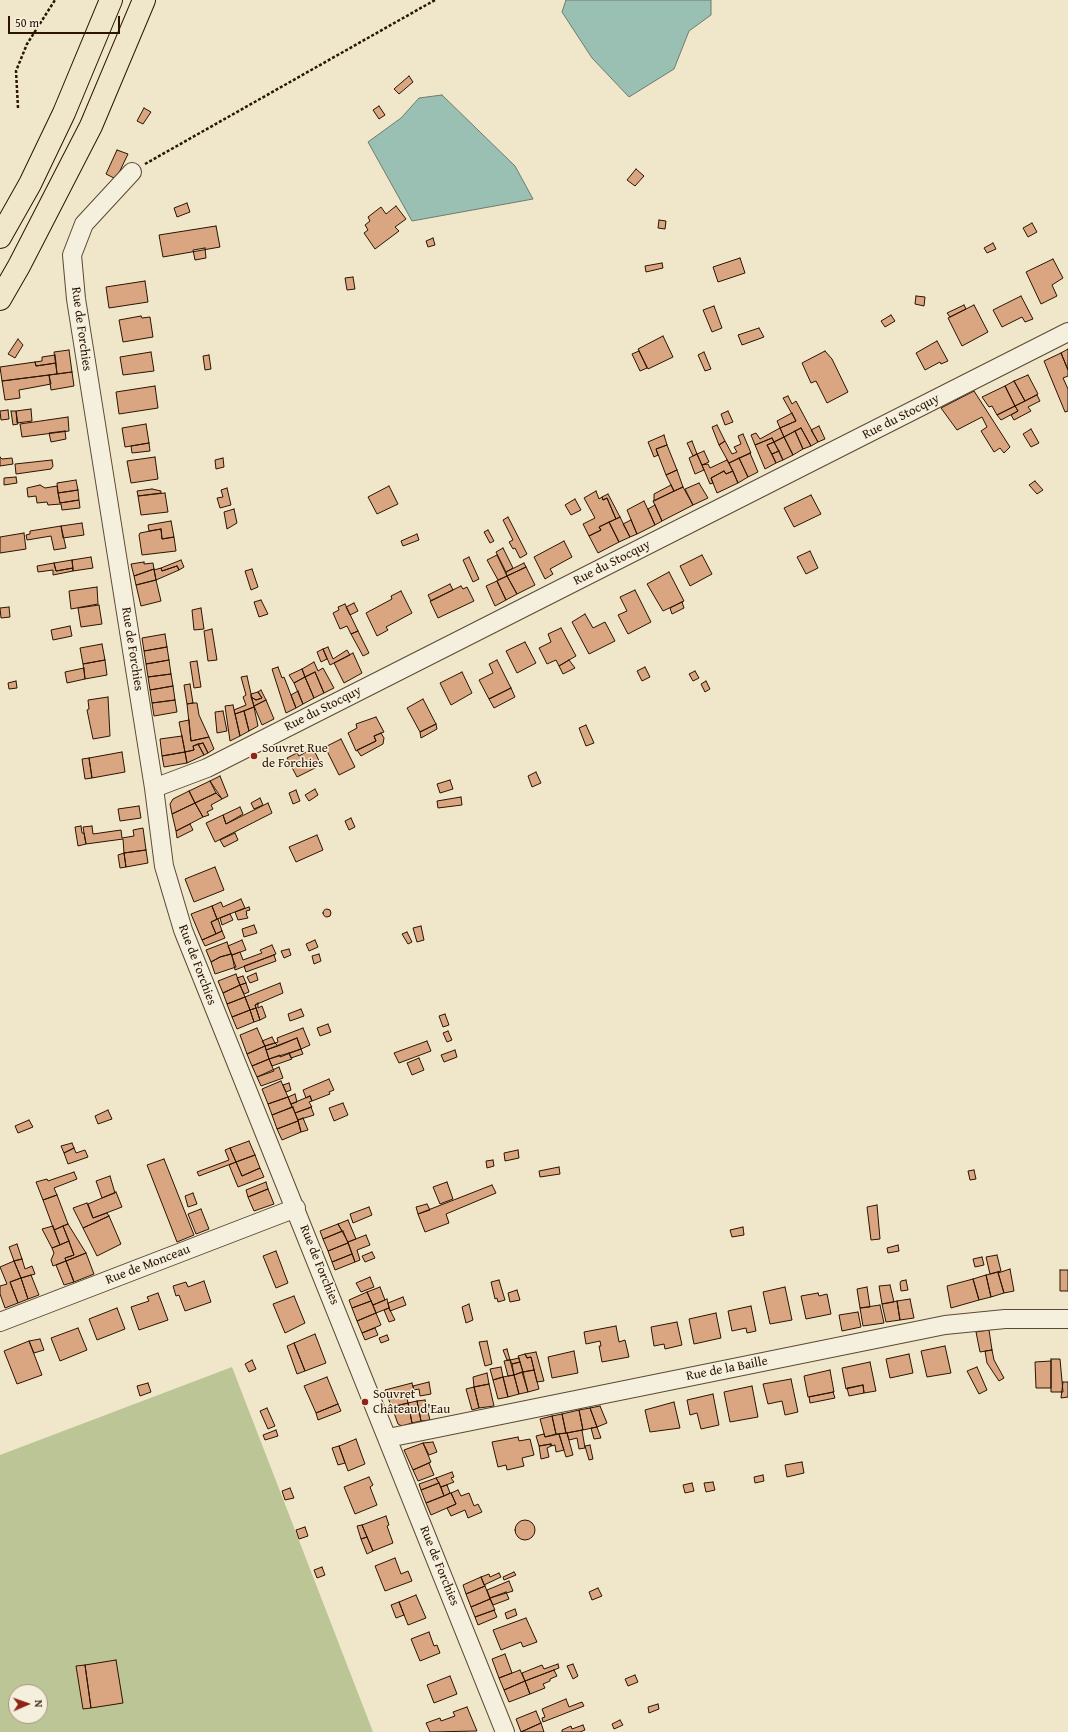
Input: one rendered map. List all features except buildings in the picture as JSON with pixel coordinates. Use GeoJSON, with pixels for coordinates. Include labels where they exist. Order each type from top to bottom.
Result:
{"type":"FeatureCollection","features":[{"type":"Feature","properties":{"kind":"main road"},"geometry":{"type":"LineString","coordinates":[[0,237],[30,184],[64,113],[111,0]]}},
{"type":"Feature","properties":{"kind":"main road"},"geometry":{"type":"LineString","coordinates":[[0,298],[19,266],[91,126],[144,0]]}},
{"type":"Feature","properties":{"kind":"street","name":"Rue de Forchies"},"geometry":{"type":"LineString","coordinates":[[132,172],[84,224],[72,254],[76,299],[154,788],[164,866],[183,930],[296,1208],[505,1732]]}},
{"type":"Feature","properties":{"kind":"street","name":"Rue du Stocquy"},"geometry":{"type":"LineString","coordinates":[[154,788],[206,768],[1068,332]]}},
{"type":"Feature","properties":{"kind":"street","name":"Rue de Monceau"},"geometry":{"type":"LineString","coordinates":[[0,1322],[296,1208]]}},
{"type":"Feature","properties":{"kind":"street","name":"Rue de la Baille"},"geometry":{"type":"LineString","coordinates":[[388,1438],[945,1325],[1005,1319],[1068,1319]]}},
{"type":"Feature","properties":{"kind":"path"},"geometry":{"type":"LineString","coordinates":[[18,108],[16,71],[27,44],[55,0]]}},
{"type":"Feature","properties":{"kind":"path"},"geometry":{"type":"LineString","coordinates":[[132,172],[435,0]]}},
{"type":"Feature","properties":{"kind":"green space"},"geometry":{"type":"Polygon","coordinates":[[[232,1367],[373,1732],[0,1732],[0,1455],[232,1367]]]}},
{"type":"Feature","properties":{"kind":"water"},"geometry":{"type":"Polygon","coordinates":[[[566,0],[711,0],[711,15],[689,31],[674,69],[629,97],[592,58],[562,12],[566,0]]]}},
{"type":"Feature","properties":{"kind":"water"},"geometry":{"type":"Polygon","coordinates":[[[442,95],[515,166],[533,199],[412,221],[368,142],[401,118],[419,98],[442,95]]]}},
{"type":"Feature","properties":{"kind":"place","name":"Souvret Rue de Forchies"},"geometry":{"type":"Point","coordinates":[254,756]}},
{"type":"Feature","properties":{"kind":"place","name":"Souvret Château d'Eau"},"geometry":{"type":"Point","coordinates":[365,1402]}}]}
